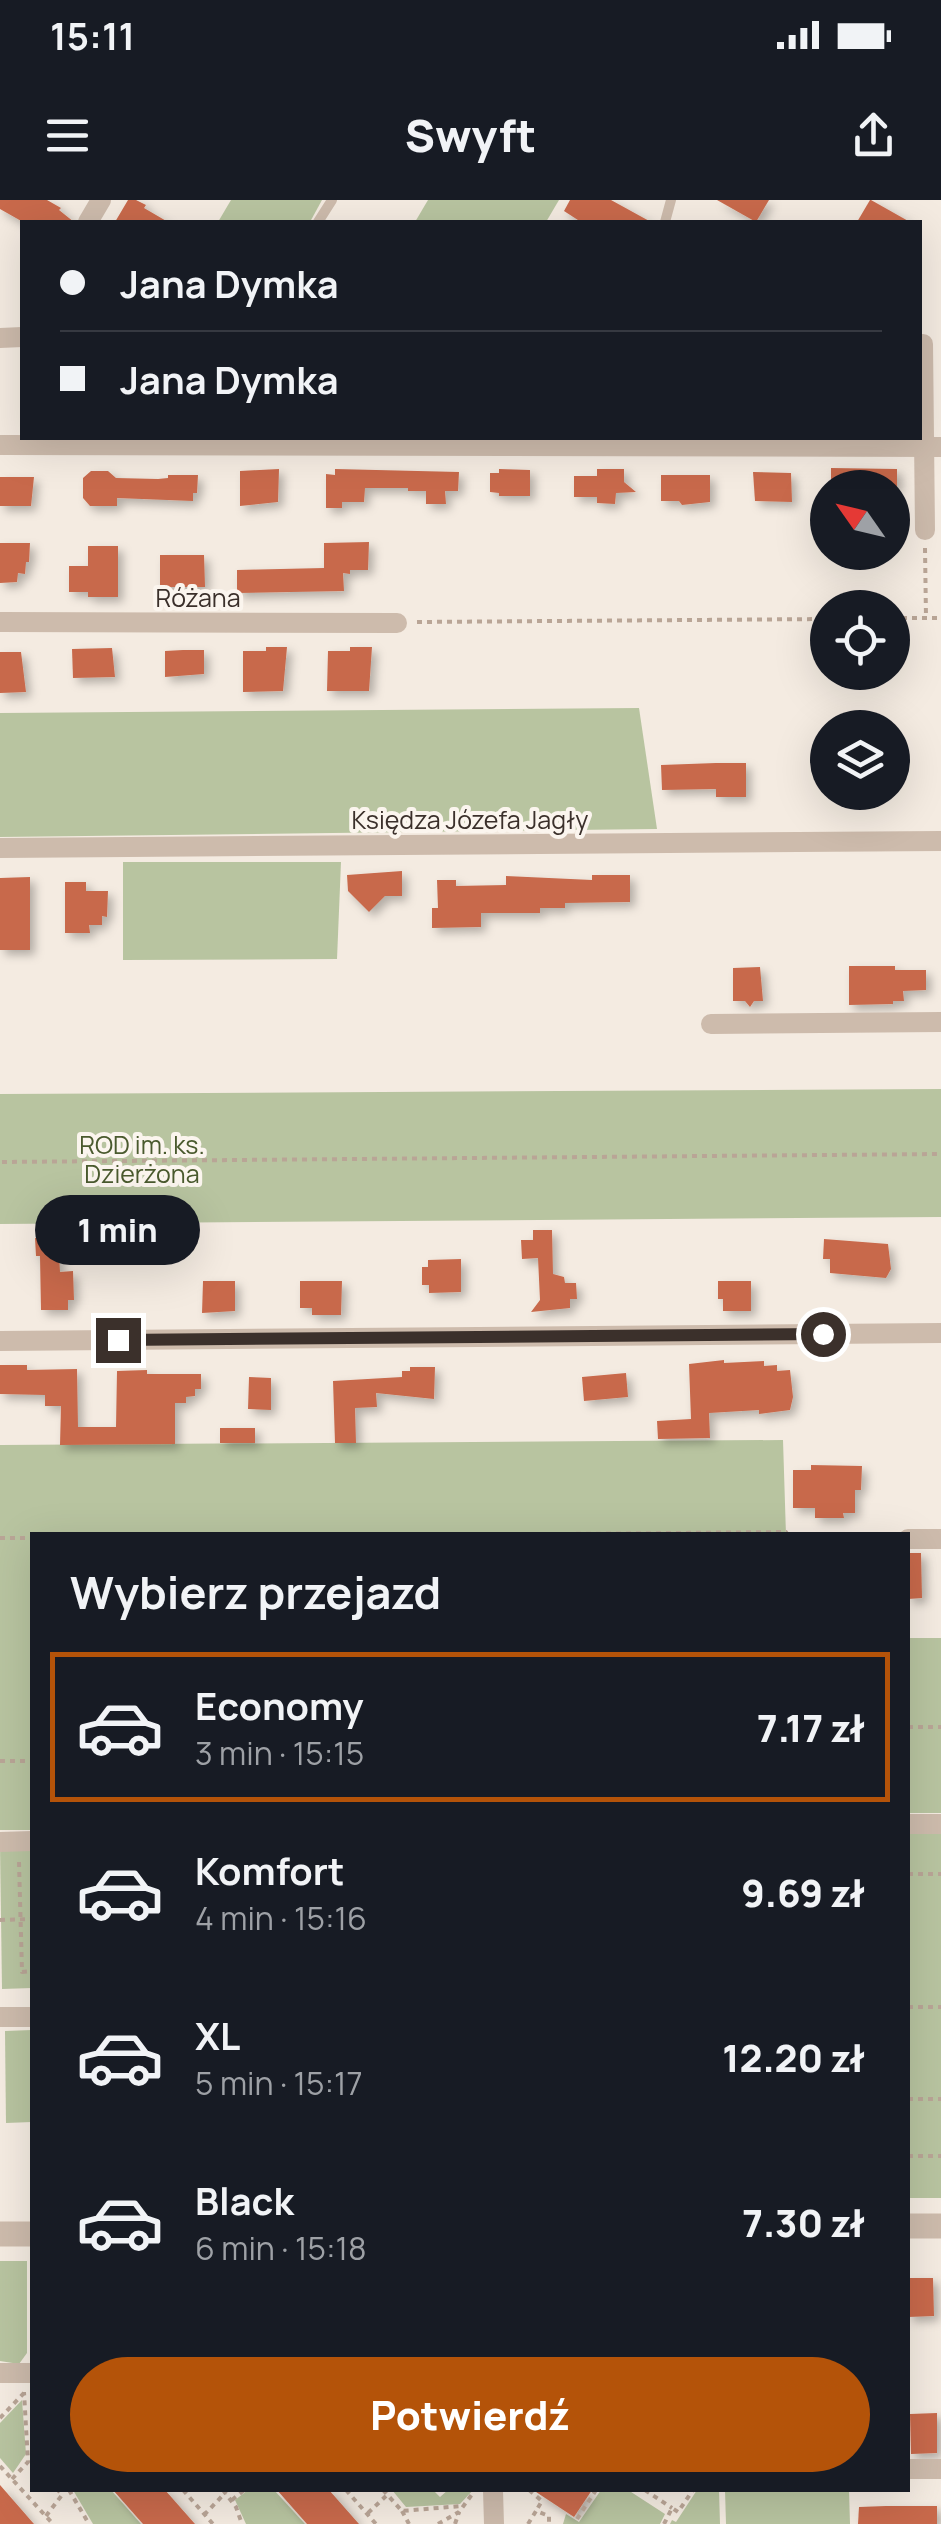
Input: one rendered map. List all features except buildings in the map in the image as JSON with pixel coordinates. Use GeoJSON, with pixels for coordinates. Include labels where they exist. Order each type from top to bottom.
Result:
{"type":"FeatureCollection","features":[{"type":"Feature","properties":{"kind":"street"},"geometry":{"type":"LineString","coordinates":[[925,530],[932,447],[928,345]]}},
{"type":"Feature","properties":{"kind":"street"},"geometry":{"type":"LineString","coordinates":[[0,444],[932,447]]}},
{"type":"Feature","properties":{"kind":"street","name":"Różana"},"geometry":{"type":"LineString","coordinates":[[0,622],[397,622]]}},
{"type":"Feature","properties":{"kind":"street","name":"Księdza Józefa Jagły"},"geometry":{"type":"LineString","coordinates":[[0,848],[941,840]]}},
{"type":"Feature","properties":{"kind":"street"},"geometry":{"type":"LineString","coordinates":[[711,1024],[941,1022]]}},
{"type":"Feature","properties":{"kind":"street"},"geometry":{"type":"LineString","coordinates":[[0,1341],[941,1333]]}},
{"type":"Feature","properties":{"kind":"street"},"geometry":{"type":"LineString","coordinates":[[910,1540],[941,1539]]}},
{"type":"Feature","properties":{"kind":"street"},"geometry":{"type":"LineString","coordinates":[[910,1824],[941,1824]]}},
{"type":"Feature","properties":{"kind":"street"},"geometry":{"type":"LineString","coordinates":[[0,1842],[30,1841]]}},
{"type":"Feature","properties":{"kind":"street"},"geometry":{"type":"LineString","coordinates":[[0,2018],[30,2017]]}},
{"type":"Feature","properties":{"kind":"street"},"geometry":{"type":"LineString","coordinates":[[910,2226],[941,2226]]}},
{"type":"Feature","properties":{"kind":"street"},"geometry":{"type":"LineString","coordinates":[[0,2234],[30,2234]]}},
{"type":"Feature","properties":{"kind":"street"},"geometry":{"type":"LineString","coordinates":[[0,2373],[27,2384]]}},
{"type":"Feature","properties":{"kind":"street"},"geometry":{"type":"LineString","coordinates":[[910,2468],[941,2469]]}},
{"type":"Feature","properties":{"kind":"street"},"geometry":{"type":"LineString","coordinates":[[492,2492],[494,2524]]}},
{"type":"Feature","properties":{"kind":"path"},"geometry":{"type":"LineString","coordinates":[[925,530],[926,618]]}},
{"type":"Feature","properties":{"kind":"path"},"geometry":{"type":"LineString","coordinates":[[910,618],[941,618]]}},
{"type":"Feature","properties":{"kind":"path"},"geometry":{"type":"LineString","coordinates":[[397,622],[810,619]]}},
{"type":"Feature","properties":{"kind":"path"},"geometry":{"type":"LineString","coordinates":[[2,1162],[941,1154]]}},
{"type":"Feature","properties":{"kind":"path"},"geometry":{"type":"LineString","coordinates":[[0,1538],[30,1538]]}},
{"type":"Feature","properties":{"kind":"path"},"geometry":{"type":"LineString","coordinates":[[910,1728],[941,1727]]}},
{"type":"Feature","properties":{"kind":"path"},"geometry":{"type":"LineString","coordinates":[[0,1761],[30,1761]]}},
{"type":"Feature","properties":{"kind":"path"},"geometry":{"type":"LineString","coordinates":[[30,1859],[18,1859],[22,1972],[30,1972]]}},
{"type":"Feature","properties":{"kind":"path"},"geometry":{"type":"LineString","coordinates":[[910,1874],[941,1874]]}},
{"type":"Feature","properties":{"kind":"path"},"geometry":{"type":"LineString","coordinates":[[0,1920],[30,1919]]}},
{"type":"Feature","properties":{"kind":"path"},"geometry":{"type":"LineString","coordinates":[[910,2007],[941,2007]]}},
{"type":"Feature","properties":{"kind":"path"},"geometry":{"type":"LineString","coordinates":[[910,2099],[941,2099]]}},
{"type":"Feature","properties":{"kind":"path"},"geometry":{"type":"LineString","coordinates":[[910,2156],[941,2156]]}},
{"type":"Feature","properties":{"kind":"path"},"geometry":{"type":"LineString","coordinates":[[0,2418],[27,2384]]}},
{"type":"Feature","properties":{"kind":"path"},"geometry":{"type":"LineString","coordinates":[[12,2478],[30,2463],[27,2384]]}},
{"type":"Feature","properties":{"kind":"path"},"geometry":{"type":"LineString","coordinates":[[0,2466],[53,2524]]}},
{"type":"Feature","properties":{"kind":"path"},"geometry":{"type":"LineString","coordinates":[[69,2492],[90,2524]]}},
{"type":"Feature","properties":{"kind":"path"},"geometry":{"type":"LineString","coordinates":[[185,2492],[213,2524]]}},
{"type":"Feature","properties":{"kind":"path"},"geometry":{"type":"LineString","coordinates":[[204,2514],[224,2492],[242,2524]]}},
{"type":"Feature","properties":{"kind":"path"},"geometry":{"type":"LineString","coordinates":[[231,2500],[241,2492]]}},
{"type":"Feature","properties":{"kind":"path"},"geometry":{"type":"LineString","coordinates":[[348,2492],[376,2524]]}},
{"type":"Feature","properties":{"kind":"path"},"geometry":{"type":"LineString","coordinates":[[438,2524],[460,2509],[474,2492]]}},
{"type":"Feature","properties":{"kind":"path"},"geometry":{"type":"LineString","coordinates":[[528,2524],[542,2500],[531,2492]]}},
{"type":"Feature","properties":{"kind":"path"},"geometry":{"type":"LineString","coordinates":[[577,2519],[595,2492]]}},
{"type":"Feature","properties":{"kind":"path"},"geometry":{"type":"LineString","coordinates":[[650,2492],[678,2512],[692,2492]]}},
{"type":"Feature","properties":{"kind":"path"},"geometry":{"type":"LineString","coordinates":[[46,2516],[60,2493]]}},
{"type":"Feature","properties":{"kind":"path"},"geometry":{"type":"LineString","coordinates":[[366,2514],[385,2493],[409,2524]]}},
{"type":"Feature","properties":{"kind":"path"},"geometry":{"type":"LineString","coordinates":[[664,2524],[672,2508]]}},
{"type":"Feature","properties":{"kind":"path"},"geometry":{"type":"LineString","coordinates":[[402,2511],[460,2509]]}},
{"type":"Feature","properties":{"kind":"path"},"geometry":{"type":"LineString","coordinates":[[455,2524],[460,2509]]}},
{"type":"Feature","properties":{"kind":"path"},"geometry":{"type":"LineString","coordinates":[[536,2511],[549,2516],[549,2524]]}},
{"type":"Feature","properties":{"kind":"green space"},"geometry":{"type":"Polygon","coordinates":[[[231,200],[322,200],[311,220],[219,220],[231,200]]]}},
{"type":"Feature","properties":{"kind":"green space"},"geometry":{"type":"Polygon","coordinates":[[[428,200],[559,200],[547,220],[416,220],[428,200]]]}},
{"type":"Feature","properties":{"kind":"green space"},"geometry":{"type":"Polygon","coordinates":[[[639,708],[657,829],[0,837],[0,713],[639,708]]]}},
{"type":"Feature","properties":{"kind":"green space"},"geometry":{"type":"Polygon","coordinates":[[[123,862],[341,862],[337,959],[123,960],[123,862]]]}},
{"type":"Feature","properties":{"kind":"green space","name":"ROD im. ks. Dzierżona"},"geometry":{"type":"Polygon","coordinates":[[[941,1089],[941,1217],[0,1224],[0,1094],[941,1089]]]}},
{"type":"Feature","properties":{"kind":"green space"},"geometry":{"type":"Polygon","coordinates":[[[783,1440],[786,1532],[30,1532],[30,1830],[0,1830],[0,1445],[783,1440]]]}},
{"type":"Feature","properties":{"kind":"green space"},"geometry":{"type":"Polygon","coordinates":[[[910,1638],[941,1638],[941,1813],[910,1813],[910,1638]]]}},
{"type":"Feature","properties":{"kind":"green space"},"geometry":{"type":"Polygon","coordinates":[[[910,1832],[941,1832],[941,2198],[910,2198],[910,1832]]]}},
{"type":"Feature","properties":{"kind":"green space"},"geometry":{"type":"Polygon","coordinates":[[[0,1845],[30,1845],[30,1988],[2,1989],[0,1845]]]}},
{"type":"Feature","properties":{"kind":"green space"},"geometry":{"type":"Polygon","coordinates":[[[30,2030],[30,2122],[6,2123],[5,2031],[30,2030]]]}},
{"type":"Feature","properties":{"kind":"green space"},"geometry":{"type":"Polygon","coordinates":[[[0,2261],[27,2261],[27,2353],[19,2364],[0,2361],[0,2261]]]}},
{"type":"Feature","properties":{"kind":"green space"},"geometry":{"type":"Polygon","coordinates":[[[22,2400],[26,2454],[13,2473],[0,2458],[0,2423],[22,2400]]]}},
{"type":"Feature","properties":{"kind":"green space"},"geometry":{"type":"Polygon","coordinates":[[[74,2492],[113,2492],[141,2524],[93,2524],[74,2492]]]}},
{"type":"Feature","properties":{"kind":"green space"},"geometry":{"type":"Polygon","coordinates":[[[245,2492],[276,2492],[305,2524],[246,2524],[235,2500],[245,2492]]]}},
{"type":"Feature","properties":{"kind":"green space"},"geometry":{"type":"Polygon","coordinates":[[[394,2492],[435,2492],[440,2497],[446,2492],[471,2492],[460,2504],[406,2507],[394,2492]]]}},
{"type":"Feature","properties":{"kind":"green space"},"geometry":{"type":"Polygon","coordinates":[[[600,2492],[631,2492],[665,2514],[660,2524],[563,2524],[566,2514],[579,2522],[600,2492]]]}},
{"type":"Feature","properties":{"kind":"green space"},"geometry":{"type":"Polygon","coordinates":[[[696,2492],[719,2492],[720,2524],[670,2524],[672,2520],[676,2522],[696,2492]]]}},
{"type":"Feature","properties":{"kind":"green space"},"geometry":{"type":"Polygon","coordinates":[[[725,2492],[849,2492],[850,2524],[726,2524],[725,2492]]]}},
{"type":"Feature","properties":{"kind":"route"},"geometry":{"type":"LineString","coordinates":[[118,1340],[823,1334]]}}]}
